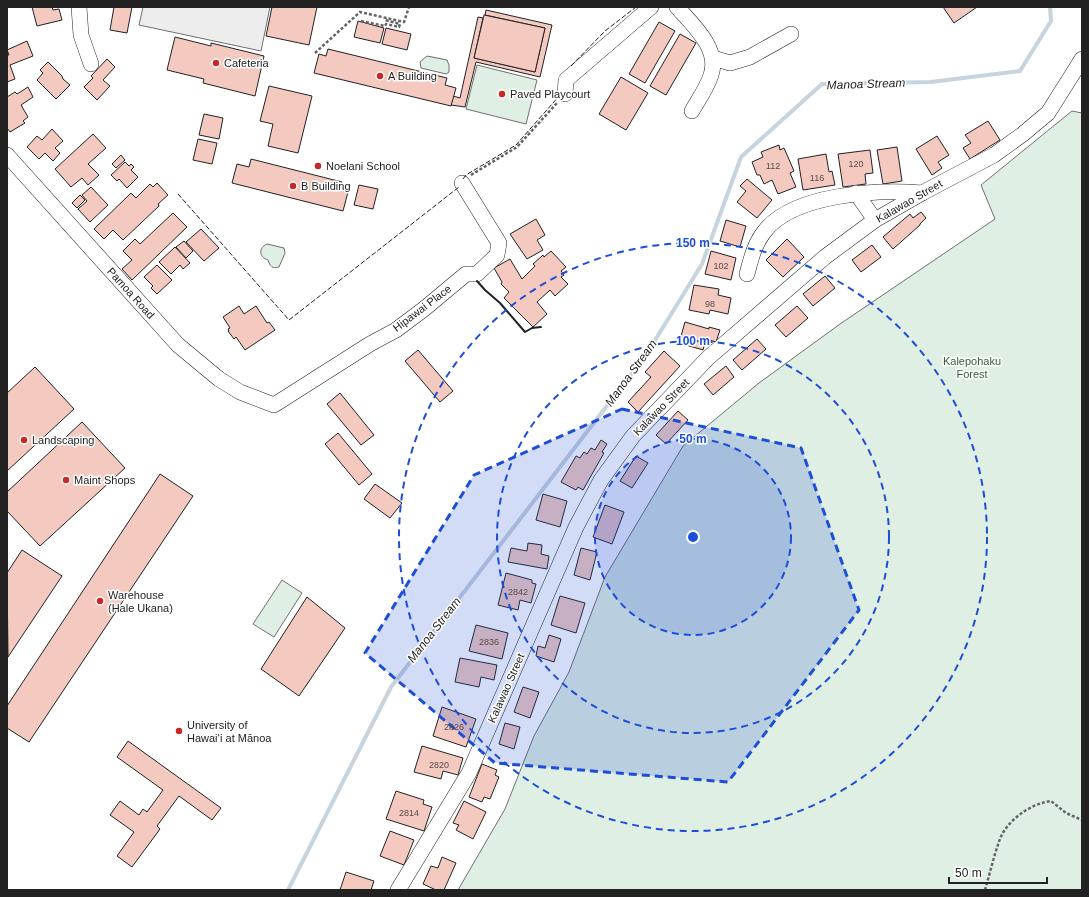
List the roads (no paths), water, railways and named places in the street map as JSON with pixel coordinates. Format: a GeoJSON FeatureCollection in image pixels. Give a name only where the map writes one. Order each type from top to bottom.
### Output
{"type":"FeatureCollection","features":[{"type":"Feature","properties":{"kind":"street"},"geometry":{"type":"LineString","coordinates":[[79,7],[81,35],[90,64]]}},
{"type":"Feature","properties":{"kind":"street"},"geometry":{"type":"LineString","coordinates":[[565,94],[566,80],[651,7]]}},
{"type":"Feature","properties":{"kind":"street"},"geometry":{"type":"LineString","coordinates":[[677,7],[707,43],[713,58],[711,75],[692,111]]}},
{"type":"Feature","properties":{"kind":"street"},"geometry":{"type":"LineString","coordinates":[[713,58],[730,63],[750,57],[791,34]]}},
{"type":"Feature","properties":{"kind":"street","name":"Kalawao Street"},"geometry":{"type":"LineString","coordinates":[[398,890],[469,773],[576,527],[600,480],[633,436],[708,358],[825,257],[875,220],[994,155],[1023,134],[1048,113],[1082,59]]}},
{"type":"Feature","properties":{"kind":"street","name":"Pamoa Road"},"geometry":{"type":"LineString","coordinates":[[7,155],[178,345],[219,379],[240,392],[274,406]]}},
{"type":"Feature","properties":{"kind":"street","name":"Hipawai Place"},"geometry":{"type":"LineString","coordinates":[[274,406],[370,344],[396,330],[466,274],[477,274],[497,255],[498,243],[462,183]]}},
{"type":"Feature","properties":{"kind":"street"},"geometry":{"type":"LineString","coordinates":[[747,274],[755,246],[764,231],[778,218],[795,208],[856,193],[922,193]]}},
{"type":"Feature","properties":{"kind":"street"},"geometry":{"type":"LineString","coordinates":[[856,193],[875,220]]}},
{"type":"Feature","properties":{"kind":"waterway","name":"Manoa Stream"},"geometry":{"type":"LineString","coordinates":[[288,890],[391,687],[646,355],[702,264],[741,157],[822,84],[931,82],[1020,71],[1051,21],[1050,7]]}},
{"type":"Feature","properties":{"kind":"place","name":"Cafeteria"},"geometry":{"type":"Point","coordinates":[216,63]}},
{"type":"Feature","properties":{"kind":"place","name":"A Building"},"geometry":{"type":"Point","coordinates":[380,76]}},
{"type":"Feature","properties":{"kind":"place","name":"Paved Playcourt"},"geometry":{"type":"Point","coordinates":[502,94]}},
{"type":"Feature","properties":{"kind":"place","name":"Noelani School"},"geometry":{"type":"Point","coordinates":[318,166]}},
{"type":"Feature","properties":{"kind":"place","name":"B Building"},"geometry":{"type":"Point","coordinates":[293,186]}},
{"type":"Feature","properties":{"kind":"place","name":"Landscaping"},"geometry":{"type":"Point","coordinates":[24,440]}},
{"type":"Feature","properties":{"kind":"place","name":"Maint Shops"},"geometry":{"type":"Point","coordinates":[66,480]}},
{"type":"Feature","properties":{"kind":"place","name":"Warehouse (Hale Ukana)"},"geometry":{"type":"Point","coordinates":[100,601]}},
{"type":"Feature","properties":{"kind":"place","name":"University of Hawaiʻi at Mānoa"},"geometry":{"type":"Point","coordinates":[179,731]}},
{"type":"Feature","properties":{"kind":"park label","name":"Kalepohaku Forest"},"geometry":{"type":"Point","coordinates":[972,367]}}]}
